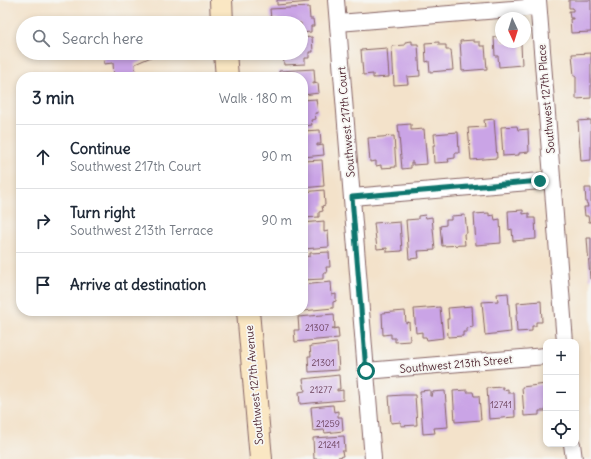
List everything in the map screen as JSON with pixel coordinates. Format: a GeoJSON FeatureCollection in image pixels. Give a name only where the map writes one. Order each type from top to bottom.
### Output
{"type":"FeatureCollection","features":[{"type":"Feature","properties":{"kind":"street"},"geometry":{"type":"LineString","coordinates":[[220,0],[221,16]]}},
{"type":"Feature","properties":{"kind":"street","name":"Southwest 217th Court"},"geometry":{"type":"LineString","coordinates":[[336,0],[373,459]]}},
{"type":"Feature","properties":{"kind":"street"},"geometry":{"type":"LineString","coordinates":[[338,23],[538,3]]}},
{"type":"Feature","properties":{"kind":"street","name":"Southwest 127th Place"},"geometry":{"type":"LineString","coordinates":[[538,3],[564,339]]}},
{"type":"Feature","properties":{"kind":"street"},"geometry":{"type":"LineString","coordinates":[[226,60],[227,72]]}},
{"type":"Feature","properties":{"kind":"street"},"geometry":{"type":"LineString","coordinates":[[352,197],[552,180]]}},
{"type":"Feature","properties":{"kind":"street","name":"Southwest 127th Avenue"},"geometry":{"type":"LineString","coordinates":[[248,316],[261,459]]}},
{"type":"Feature","properties":{"kind":"street","name":"Southwest 213th Street"},"geometry":{"type":"LineString","coordinates":[[366,371],[543,356]]}},
{"type":"Feature","properties":{"kind":"street"},"geometry":{"type":"LineString","coordinates":[[572,447],[574,459]]}},
{"type":"Feature","properties":{"kind":"building"},"geometry":{"type":"Polygon","coordinates":[[[277,0],[309,0],[309,2],[277,5],[277,0]]]}},
{"type":"Feature","properties":{"kind":"building"},"geometry":{"type":"Polygon","coordinates":[[[569,0],[591,0],[591,32],[571,33],[570,19],[573,18],[570,18],[569,11],[573,11],[573,8],[569,8],[569,0]]]}},
{"type":"Feature","properties":{"kind":"building"},"geometry":{"type":"Polygon","coordinates":[[[309,7],[310,19],[313,19],[314,26],[311,26],[311,32],[308,32],[308,16],[271,16],[270,9],[309,7]]]}},
{"type":"Feature","properties":{"kind":"building"},"geometry":{"type":"Polygon","coordinates":[[[308,37],[312,37],[313,52],[309,52],[309,58],[308,58],[308,37]]]}},
{"type":"Feature","properties":{"kind":"building"},"geometry":{"type":"Polygon","coordinates":[[[494,37],[495,48],[521,48],[522,65],[499,67],[498,56],[495,56],[494,37]]]}},
{"type":"Feature","properties":{"kind":"building"},"geometry":{"type":"Polygon","coordinates":[[[474,40],[474,42],[480,42],[480,46],[485,46],[487,69],[462,71],[460,41],[474,40]]]}},
{"type":"Feature","properties":{"kind":"building"},"geometry":{"type":"Polygon","coordinates":[[[412,41],[412,44],[418,44],[420,76],[407,77],[408,84],[394,85],[392,46],[405,45],[405,42],[412,41]]]}},
{"type":"Feature","properties":{"kind":"building"},"geometry":{"type":"Polygon","coordinates":[[[439,42],[439,45],[446,45],[446,50],[451,50],[453,70],[430,72],[429,61],[426,62],[425,43],[439,42]]]}},
{"type":"Feature","properties":{"kind":"building"},"geometry":{"type":"Polygon","coordinates":[[[387,48],[389,77],[373,78],[373,74],[363,75],[361,50],[387,48]]]}},
{"type":"Feature","properties":{"kind":"building"},"geometry":{"type":"Polygon","coordinates":[[[591,53],[591,98],[576,99],[576,76],[574,76],[572,54],[591,53]]]}},
{"type":"Feature","properties":{"kind":"building"},"geometry":{"type":"Polygon","coordinates":[[[104,60],[144,60],[135,64],[136,72],[114,72],[113,63],[104,64],[104,60]]]}},
{"type":"Feature","properties":{"kind":"building"},"geometry":{"type":"Polygon","coordinates":[[[284,60],[305,60],[305,64],[284,65],[284,60]]]}},
{"type":"Feature","properties":{"kind":"building"},"geometry":{"type":"Polygon","coordinates":[[[314,69],[315,82],[313,82],[313,84],[318,83],[319,93],[308,94],[308,72],[279,71],[314,69]]]}},
{"type":"Feature","properties":{"kind":"building"},"geometry":{"type":"Polygon","coordinates":[[[316,99],[318,113],[315,113],[316,119],[311,120],[312,125],[308,125],[308,100],[316,99]]]}},
{"type":"Feature","properties":{"kind":"building"},"geometry":{"type":"Polygon","coordinates":[[[494,119],[497,158],[471,160],[468,128],[485,127],[484,120],[494,119]]]}},
{"type":"Feature","properties":{"kind":"building"},"geometry":{"type":"Polygon","coordinates":[[[591,120],[591,160],[581,161],[578,121],[591,120]]]}},
{"type":"Feature","properties":{"kind":"building"},"geometry":{"type":"Polygon","coordinates":[[[411,124],[411,130],[424,129],[427,164],[413,165],[413,162],[411,162],[411,168],[402,169],[398,125],[411,124]]]}},
{"type":"Feature","properties":{"kind":"building"},"geometry":{"type":"Polygon","coordinates":[[[517,126],[518,130],[528,129],[529,152],[519,153],[519,155],[503,156],[501,127],[517,126]]]}},
{"type":"Feature","properties":{"kind":"building"},"geometry":{"type":"Polygon","coordinates":[[[320,130],[321,144],[317,144],[317,146],[323,145],[324,155],[308,157],[308,131],[320,130]]]}},
{"type":"Feature","properties":{"kind":"building"},"geometry":{"type":"Polygon","coordinates":[[[458,132],[459,153],[455,153],[455,158],[448,159],[449,162],[434,163],[434,134],[458,132]]]}},
{"type":"Feature","properties":{"kind":"building"},"geometry":{"type":"Polygon","coordinates":[[[394,136],[396,167],[381,168],[381,165],[376,166],[376,161],[370,162],[368,138],[394,136]]]}},
{"type":"Feature","properties":{"kind":"building"},"geometry":{"type":"Polygon","coordinates":[[[322,160],[324,186],[308,188],[308,161],[322,160]]]}},
{"type":"Feature","properties":{"kind":"building"},"geometry":{"type":"Polygon","coordinates":[[[585,188],[591,188],[591,222],[589,222],[588,216],[585,216],[584,207],[588,207],[586,203],[585,188]]]}},
{"type":"Feature","properties":{"kind":"building"},"geometry":{"type":"Polygon","coordinates":[[[324,190],[325,205],[322,206],[323,211],[319,212],[319,217],[308,218],[308,192],[324,190]]]}},
{"type":"Feature","properties":{"kind":"building"},"geometry":{"type":"Polygon","coordinates":[[[523,210],[523,214],[529,213],[529,218],[535,218],[536,239],[513,241],[512,229],[509,230],[508,211],[523,210]]]}},
{"type":"Feature","properties":{"kind":"building"},"geometry":{"type":"Polygon","coordinates":[[[489,213],[489,216],[494,215],[495,220],[500,219],[501,243],[476,245],[474,214],[489,213]]]}},
{"type":"Feature","properties":{"kind":"building"},"geometry":{"type":"Polygon","coordinates":[[[425,215],[426,218],[432,217],[435,250],[418,251],[419,258],[409,259],[406,220],[418,219],[418,216],[425,215]]]}},
{"type":"Feature","properties":{"kind":"building"},"geometry":{"type":"Polygon","coordinates":[[[465,215],[467,233],[464,234],[465,245],[442,246],[440,226],[446,225],[446,220],[451,220],[451,216],[465,215]]]}},
{"type":"Feature","properties":{"kind":"building"},"geometry":{"type":"Polygon","coordinates":[[[324,221],[324,232],[328,231],[329,247],[308,249],[308,223],[324,221]]]}},
{"type":"Feature","properties":{"kind":"building"},"geometry":{"type":"Polygon","coordinates":[[[400,222],[402,251],[387,252],[387,248],[377,249],[374,223],[400,222]]]}},
{"type":"Feature","properties":{"kind":"building"},"geometry":{"type":"Polygon","coordinates":[[[587,238],[591,238],[591,279],[590,279],[587,238]]]}},
{"type":"Feature","properties":{"kind":"building"},"geometry":{"type":"Polygon","coordinates":[[[329,252],[330,267],[326,267],[327,273],[323,273],[323,279],[308,280],[308,256],[310,256],[310,253],[329,252]]]}},
{"type":"Feature","properties":{"kind":"building"},"geometry":{"type":"Polygon","coordinates":[[[331,282],[332,295],[336,294],[336,301],[333,302],[333,308],[308,310],[308,284],[331,282]]]}},
{"type":"Feature","properties":{"kind":"building"},"geometry":{"type":"Polygon","coordinates":[[[508,293],[511,332],[485,335],[482,302],[498,301],[497,294],[508,293]]]}},
{"type":"Feature","properties":{"kind":"building"},"geometry":{"type":"Polygon","coordinates":[[[541,301],[542,322],[536,322],[536,326],[532,326],[532,331],[517,332],[517,303],[541,301]]]}},
{"type":"Feature","properties":{"kind":"building"},"geometry":{"type":"Polygon","coordinates":[[[472,306],[473,327],[467,328],[467,332],[463,332],[463,336],[448,337],[448,308],[472,306]]]}},
{"type":"Feature","properties":{"kind":"building"},"geometry":{"type":"Polygon","coordinates":[[[440,307],[443,338],[427,340],[426,337],[422,337],[422,332],[416,333],[414,309],[440,307]]]}},
{"type":"Feature","properties":{"kind":"building"},"geometry":{"type":"Polygon","coordinates":[[[405,311],[406,323],[409,322],[410,341],[395,342],[395,338],[391,338],[391,334],[383,335],[382,313],[405,311]]]}},
{"type":"Feature","properties":{"kind":"building"},"geometry":{"type":"Polygon","coordinates":[[[334,314],[335,328],[332,328],[333,329],[338,328],[339,338],[295,342],[294,330],[299,330],[298,317],[334,314]]]}},
{"type":"Feature","properties":{"kind":"building"},"geometry":{"type":"Polygon","coordinates":[[[337,343],[339,370],[309,372],[308,356],[311,356],[310,346],[337,343]]]}},
{"type":"Feature","properties":{"kind":"building"},"geometry":{"type":"Polygon","coordinates":[[[339,375],[340,389],[337,389],[337,391],[343,390],[343,400],[300,404],[299,392],[305,391],[303,379],[339,375]]]}},
{"type":"Feature","properties":{"kind":"building"},"geometry":{"type":"Polygon","coordinates":[[[543,384],[543,411],[539,411],[539,415],[524,416],[522,387],[543,384]]]}},
{"type":"Feature","properties":{"kind":"building"},"geometry":{"type":"Polygon","coordinates":[[[503,387],[503,390],[508,389],[508,393],[514,393],[515,417],[489,419],[487,388],[503,387]]]}},
{"type":"Feature","properties":{"kind":"building"},"geometry":{"type":"Polygon","coordinates":[[[430,390],[430,396],[432,396],[431,392],[445,391],[448,427],[434,428],[435,433],[423,434],[420,391],[430,390]]]}},
{"type":"Feature","properties":{"kind":"building"},"geometry":{"type":"Polygon","coordinates":[[[467,390],[467,392],[473,392],[474,396],[479,396],[481,420],[455,422],[453,391],[467,390]]]}},
{"type":"Feature","properties":{"kind":"building"},"geometry":{"type":"Polygon","coordinates":[[[415,395],[417,425],[401,426],[401,422],[391,423],[389,396],[415,395]]]}},
{"type":"Feature","properties":{"kind":"building"},"geometry":{"type":"Polygon","coordinates":[[[333,405],[334,412],[338,411],[338,417],[342,417],[343,431],[325,433],[324,430],[313,431],[311,407],[333,405]]]}},
{"type":"Feature","properties":{"kind":"building"},"geometry":{"type":"Polygon","coordinates":[[[344,436],[345,451],[342,451],[343,456],[338,457],[339,459],[314,459],[313,438],[344,436]]]}},
{"type":"Feature","properties":{"kind":"route"},"geometry":{"type":"LineString","coordinates":[[366,371],[352,197],[540,181]]}}]}
